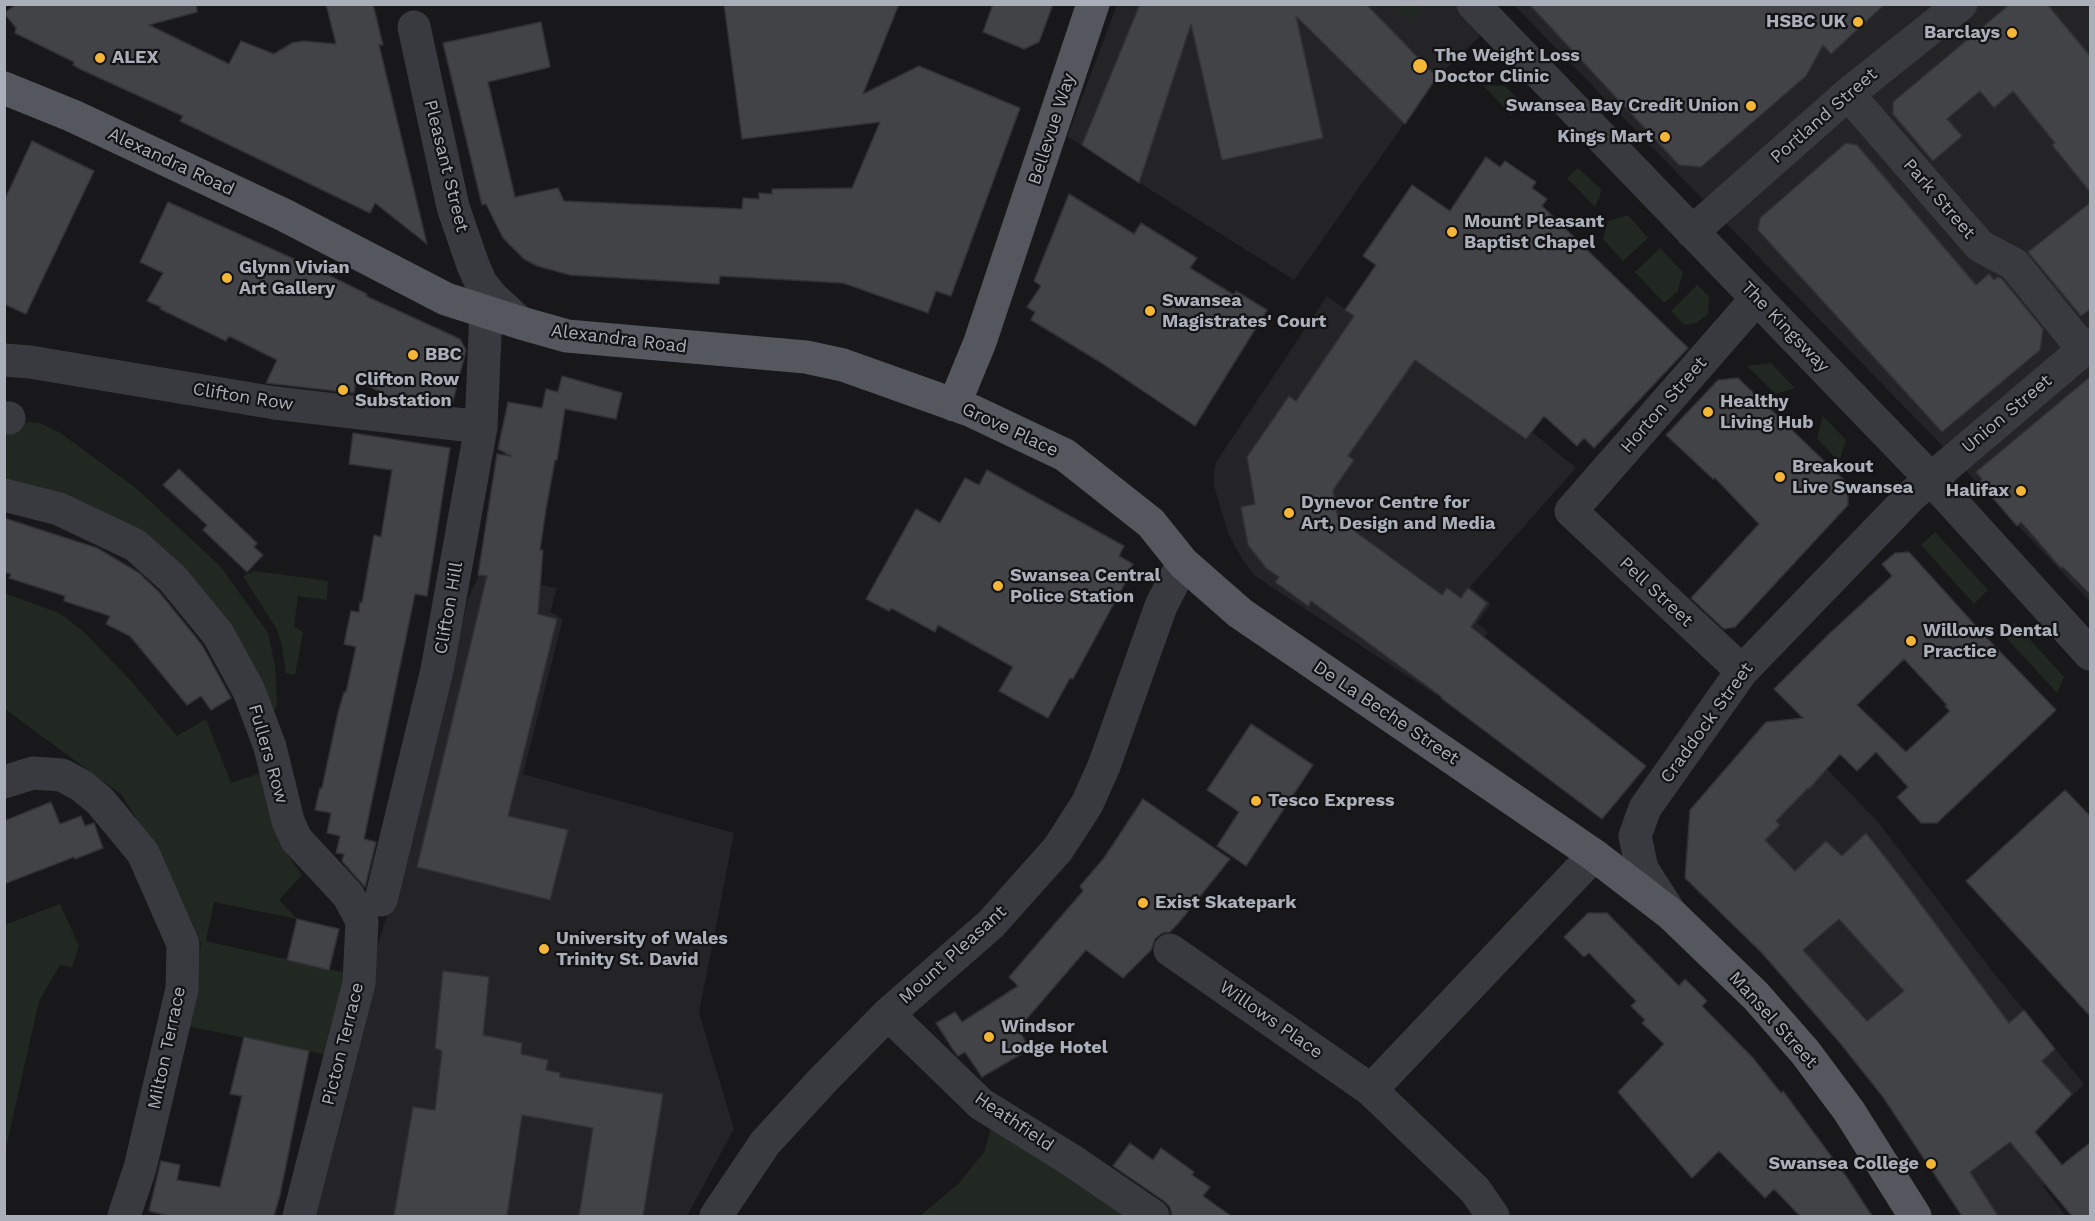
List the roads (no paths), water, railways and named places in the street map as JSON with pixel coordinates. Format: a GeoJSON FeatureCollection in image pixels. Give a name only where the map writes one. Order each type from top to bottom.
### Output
{"type":"FeatureCollection","features":[{"type":"Feature","properties":{"kind":"main road","name":"Bellevue Way"},"geometry":{"type":"LineString","coordinates":[[1011,253],[1093,4]]}},
{"type":"Feature","properties":{"kind":"main road","name":"Alexandra Road"},"geometry":{"type":"LineString","coordinates":[[4,88],[73,116],[284,214],[446,299],[567,336],[806,357],[853,369],[954,405]]}},
{"type":"Feature","properties":{"kind":"main road","name":"Grove Place"},"geometry":{"type":"LineString","coordinates":[[1011,253],[981,342],[954,405],[972,411],[1065,455],[1151,524],[1183,563]]}},
{"type":"Feature","properties":{"kind":"main road","name":"De La Beche Street"},"geometry":{"type":"LineString","coordinates":[[1183,563],[1240,613],[1594,855]]}},
{"type":"Feature","properties":{"kind":"main road","name":"Mansel Street"},"geometry":{"type":"LineString","coordinates":[[1594,855],[1672,915],[1756,996],[1805,1052],[1849,1111],[1915,1216]]}},
{"type":"Feature","properties":{"kind":"street","name":"The Kingsway"},"geometry":{"type":"LineString","coordinates":[[1473,4],[1932,480],[2091,654]]}},
{"type":"Feature","properties":{"kind":"street","name":"Portland Street"},"geometry":{"type":"LineString","coordinates":[[1692,232],[1848,94],[1961,4]]}},
{"type":"Feature","properties":{"kind":"street","name":"Pleasant Street"},"geometry":{"type":"LineString","coordinates":[[414,27],[453,207],[473,265],[493,298],[521,323]]}},
{"type":"Feature","properties":{"kind":"street","name":"Park Street"},"geometry":{"type":"LineString","coordinates":[[1848,94],[1980,246],[2014,264],[2087,347]]}},
{"type":"Feature","properties":{"kind":"street","name":"Horton Street"},"geometry":{"type":"LineString","coordinates":[[1571,511],[1757,298]]}},
{"type":"Feature","properties":{"kind":"street","name":"Clifton Hill"},"geometry":{"type":"LineString","coordinates":[[381,900],[437,670],[482,427],[486,311]]}},
{"type":"Feature","properties":{"kind":"street","name":"Union Street"},"geometry":{"type":"LineString","coordinates":[[1932,480],[2087,347]]}},
{"type":"Feature","properties":{"kind":"street","name":"Clifton Row"},"geometry":{"type":"LineString","coordinates":[[4,360],[30,362],[275,403],[482,427]]}},
{"type":"Feature","properties":{"kind":"street","name":"Craddock Street"},"geometry":{"type":"LineString","coordinates":[[1672,915],[1642,869],[1635,836],[1645,808],[1742,671],[1911,496],[1932,480]]}},
{"type":"Feature","properties":{"kind":"street","name":"Fullers Row"},"geometry":{"type":"LineString","coordinates":[[4,495],[59,509],[135,545],[173,579],[218,634],[249,691],[270,747],[288,821]]}},
{"type":"Feature","properties":{"kind":"street","name":"Pell Street"},"geometry":{"type":"LineString","coordinates":[[1571,511],[1742,671]]}},
{"type":"Feature","properties":{"kind":"street","name":"Mount Pleasant"},"geometry":{"type":"LineString","coordinates":[[716,1216],[765,1143],[888,1014],[991,924],[1058,849],[1082,813],[1104,766],[1161,606],[1183,563]]}},
{"type":"Feature","properties":{"kind":"street","name":"Milton Terrace"},"geometry":{"type":"LineString","coordinates":[[4,782],[33,773],[62,776],[82,786],[100,801],[143,853],[183,944],[182,989],[140,1168],[124,1216]]}},
{"type":"Feature","properties":{"kind":"street","name":"Picton Terrace"},"geometry":{"type":"LineString","coordinates":[[288,821],[296,839],[348,895],[362,921],[359,983],[299,1216]]}},
{"type":"Feature","properties":{"kind":"street"},"geometry":{"type":"LineString","coordinates":[[1371,1090],[1594,855]]}},
{"type":"Feature","properties":{"kind":"street","name":"Willows Place"},"geometry":{"type":"LineString","coordinates":[[1170,950],[1371,1090],[1475,1191],[1493,1216]]}},
{"type":"Feature","properties":{"kind":"street","name":"Heathfield"},"geometry":{"type":"LineString","coordinates":[[888,1014],[981,1104],[1071,1160],[1153,1216]]}},
{"type":"Feature","properties":{"kind":"place","name":"HSBC UK"},"geometry":{"type":"Point","coordinates":[1858,22]}},
{"type":"Feature","properties":{"kind":"place","name":"Barclays"},"geometry":{"type":"Point","coordinates":[2012,33]}},
{"type":"Feature","properties":{"kind":"place","name":"ALEX"},"geometry":{"type":"Point","coordinates":[100,58]}},
{"type":"Feature","properties":{"kind":"place","name":"The Weight Loss Doctor Clinic"},"geometry":{"type":"Point","coordinates":[1420,66]}},
{"type":"Feature","properties":{"kind":"place","name":"Swansea Bay Credit Union"},"geometry":{"type":"Point","coordinates":[1751,106]}},
{"type":"Feature","properties":{"kind":"place","name":"Kings Mart"},"geometry":{"type":"Point","coordinates":[1665,137]}},
{"type":"Feature","properties":{"kind":"place","name":"Mount Pleasant Baptist Chapel"},"geometry":{"type":"Point","coordinates":[1452,232]}},
{"type":"Feature","properties":{"kind":"place","name":"Glynn Vivian Art Gallery"},"geometry":{"type":"Point","coordinates":[227,278]}},
{"type":"Feature","properties":{"kind":"place","name":"Swansea Magistrates' Court"},"geometry":{"type":"Point","coordinates":[1150,311]}},
{"type":"Feature","properties":{"kind":"place","name":"BBC"},"geometry":{"type":"Point","coordinates":[413,355]}},
{"type":"Feature","properties":{"kind":"place","name":"Clifton Row Substation"},"geometry":{"type":"Point","coordinates":[343,390]}},
{"type":"Feature","properties":{"kind":"place","name":"Healthy Living Hub"},"geometry":{"type":"Point","coordinates":[1708,412]}},
{"type":"Feature","properties":{"kind":"place","name":"Breakout Live Swansea"},"geometry":{"type":"Point","coordinates":[1780,477]}},
{"type":"Feature","properties":{"kind":"place","name":"Halifax"},"geometry":{"type":"Point","coordinates":[2021,491]}},
{"type":"Feature","properties":{"kind":"place","name":"Dynevor Centre for Art, Design and Media"},"geometry":{"type":"Point","coordinates":[1289,513]}},
{"type":"Feature","properties":{"kind":"place","name":"Swansea Central Police Station"},"geometry":{"type":"Point","coordinates":[998,586]}},
{"type":"Feature","properties":{"kind":"place","name":"Willows Dental Practice"},"geometry":{"type":"Point","coordinates":[1911,641]}},
{"type":"Feature","properties":{"kind":"place","name":"Tesco Express"},"geometry":{"type":"Point","coordinates":[1256,801]}},
{"type":"Feature","properties":{"kind":"place","name":"Exist Skatepark"},"geometry":{"type":"Point","coordinates":[1143,903]}},
{"type":"Feature","properties":{"kind":"place","name":"University of Wales Trinity St. David"},"geometry":{"type":"Point","coordinates":[544,949]}},
{"type":"Feature","properties":{"kind":"place","name":"Windsor Lodge Hotel"},"geometry":{"type":"Point","coordinates":[989,1037]}},
{"type":"Feature","properties":{"kind":"place","name":"Swansea College"},"geometry":{"type":"Point","coordinates":[1931,1164]}}]}
